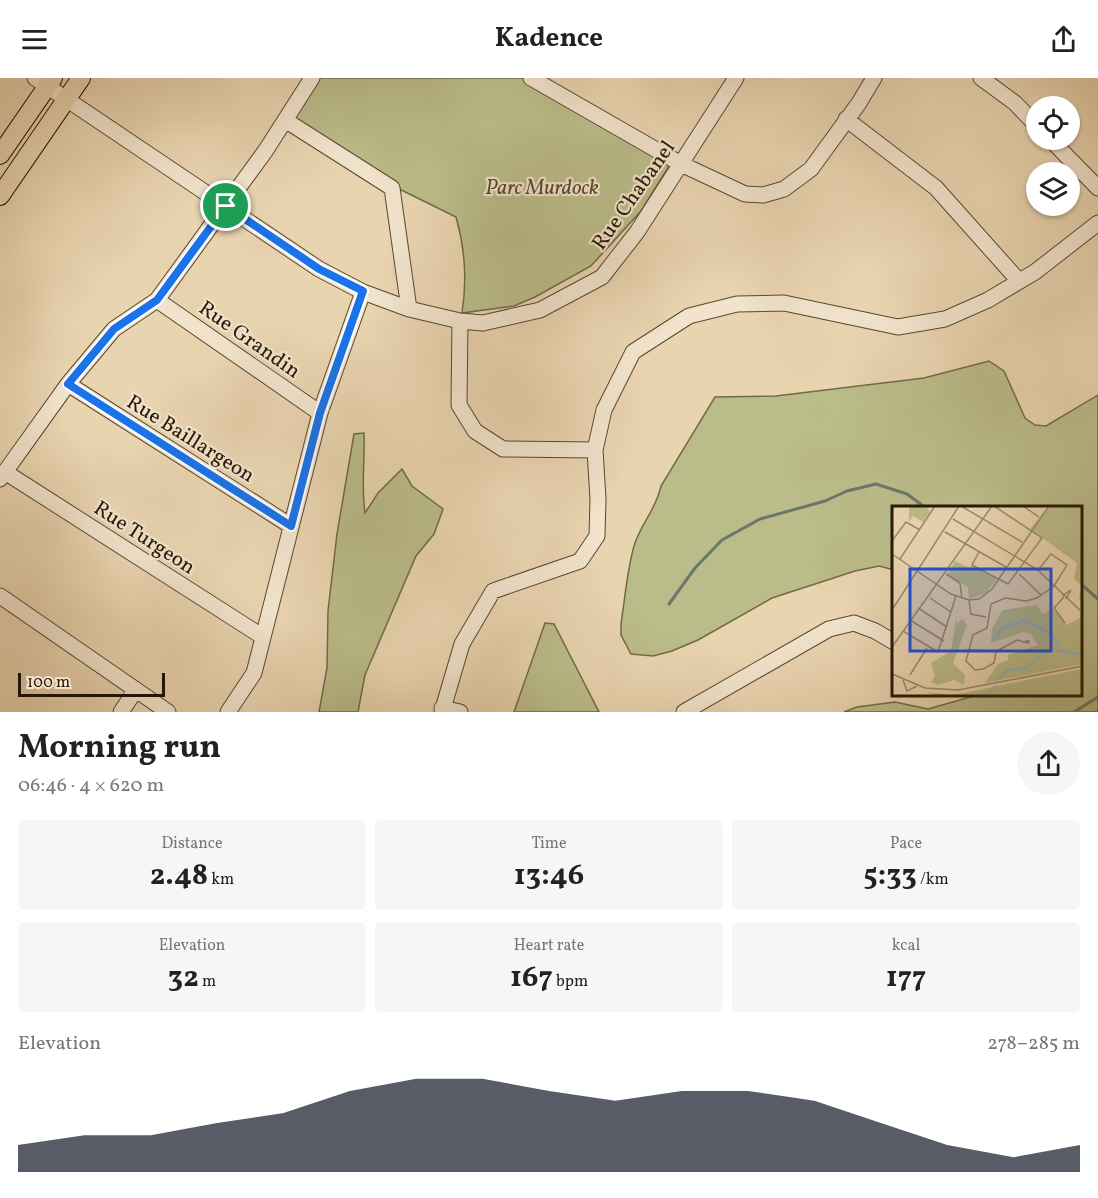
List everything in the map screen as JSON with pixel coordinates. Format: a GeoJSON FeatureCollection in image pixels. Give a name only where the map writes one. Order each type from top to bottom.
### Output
{"type":"FeatureCollection","features":[{"type":"Feature","properties":{"kind":"main road"},"geometry":{"type":"LineString","coordinates":[[0,196],[81,78]]}},
{"type":"Feature","properties":{"kind":"main road"},"geometry":{"type":"LineString","coordinates":[[0,155],[45,81]]}},
{"type":"Feature","properties":{"kind":"street"},"geometry":{"type":"LineString","coordinates":[[3,476],[68,384],[114,329],[157,300],[266,150],[312,78]]}},
{"type":"Feature","properties":{"kind":"street"},"geometry":{"type":"LineString","coordinates":[[531,78],[681,164],[745,194],[764,195],[784,189],[811,169],[874,78]]}},
{"type":"Feature","properties":{"kind":"street","name":"Rue Chabanel"},"geometry":{"type":"LineString","coordinates":[[45,81],[66,99],[319,269],[363,291],[409,309],[460,321],[483,323],[540,310],[602,277],[637,232],[736,78]]}},
{"type":"Feature","properties":{"kind":"street"},"geometry":{"type":"LineString","coordinates":[[981,78],[1001,83],[1026,113]]}},
{"type":"Feature","properties":{"kind":"street"},"geometry":{"type":"LineString","coordinates":[[846,119],[936,188],[1019,281]]}},
{"type":"Feature","properties":{"kind":"street"},"geometry":{"type":"LineString","coordinates":[[285,120],[392,188],[409,309]]}},
{"type":"Feature","properties":{"kind":"street"},"geometry":{"type":"LineString","coordinates":[[1061,150],[1098,188]]}},
{"type":"Feature","properties":{"kind":"street"},"geometry":{"type":"LineString","coordinates":[[460,712],[442,710],[462,644],[493,591],[580,561],[597,536],[598,499],[595,450],[604,410],[633,352],[689,316],[737,304],[784,303],[898,327],[945,319],[988,300],[1035,272],[1098,223]]}},
{"type":"Feature","properties":{"kind":"street"},"geometry":{"type":"LineString","coordinates":[[228,712],[254,673],[320,413],[363,291]]}},
{"type":"Feature","properties":{"kind":"street","name":"Rue Grandin"},"geometry":{"type":"LineString","coordinates":[[157,300],[320,413]]}},
{"type":"Feature","properties":{"kind":"street"},"geometry":{"type":"LineString","coordinates":[[460,321],[459,405],[475,431],[503,450],[595,450]]}},
{"type":"Feature","properties":{"kind":"street","name":"Rue Baillargeon"},"geometry":{"type":"LineString","coordinates":[[68,384],[291,526]]}},
{"type":"Feature","properties":{"kind":"street","name":"Rue Turgeon"},"geometry":{"type":"LineString","coordinates":[[3,476],[263,637]]}},
{"type":"Feature","properties":{"kind":"street"},"geometry":{"type":"LineString","coordinates":[[0,596],[168,712]]}},
{"type":"Feature","properties":{"kind":"street"},"geometry":{"type":"LineString","coordinates":[[684,712],[829,629],[854,623],[892,639]]}},
{"type":"Feature","properties":{"kind":"street"},"geometry":{"type":"LineString","coordinates":[[121,712],[135,691]]}},
{"type":"Feature","properties":{"kind":"green space","name":"Parc Murdock"},"geometry":{"type":"Polygon","coordinates":[[[316,78],[532,78],[673,160],[641,211],[591,266],[514,306],[462,313],[464,265],[456,217],[373,176],[289,122],[316,78]]]}},
{"type":"Feature","properties":{"kind":"green space"},"geometry":{"type":"Polygon","coordinates":[[[989,361],[1004,371],[1025,418],[1035,425],[1046,426],[1098,395],[1098,712],[844,712],[857,707],[895,702],[928,709],[970,697],[1083,697],[1083,506],[892,506],[892,569],[879,566],[855,571],[772,598],[698,640],[672,651],[653,656],[631,654],[621,635],[621,624],[634,546],[656,502],[661,486],[715,397],[776,396],[924,378],[989,361]]]}},
{"type":"Feature","properties":{"kind":"green space"},"geometry":{"type":"Polygon","coordinates":[[[364,433],[365,513],[378,493],[402,469],[412,486],[443,509],[434,534],[416,556],[365,675],[358,712],[319,712],[327,668],[328,611],[337,534],[354,434],[364,433]]]}},
{"type":"Feature","properties":{"kind":"green space"},"geometry":{"type":"Polygon","coordinates":[[[545,623],[554,624],[599,712],[514,712],[545,623]]]}},
{"type":"Feature","properties":{"kind":"waterway"},"geometry":{"type":"LineString","coordinates":[[669,604],[695,568],[722,540],[760,519],[876,484],[907,494],[923,506]]}},
{"type":"Feature","properties":{"kind":"waterway"},"geometry":{"type":"LineString","coordinates":[[1083,586],[1098,599]]}},
{"type":"Feature","properties":{"kind":"waterway"},"geometry":{"type":"LineString","coordinates":[[1074,712],[1098,697]]}},
{"type":"Feature","properties":{"kind":"route"},"geometry":{"type":"LineString","coordinates":[[226,206],[319,269],[363,291],[320,413],[291,526],[68,384],[114,329],[157,300],[226,206]]}}]}
